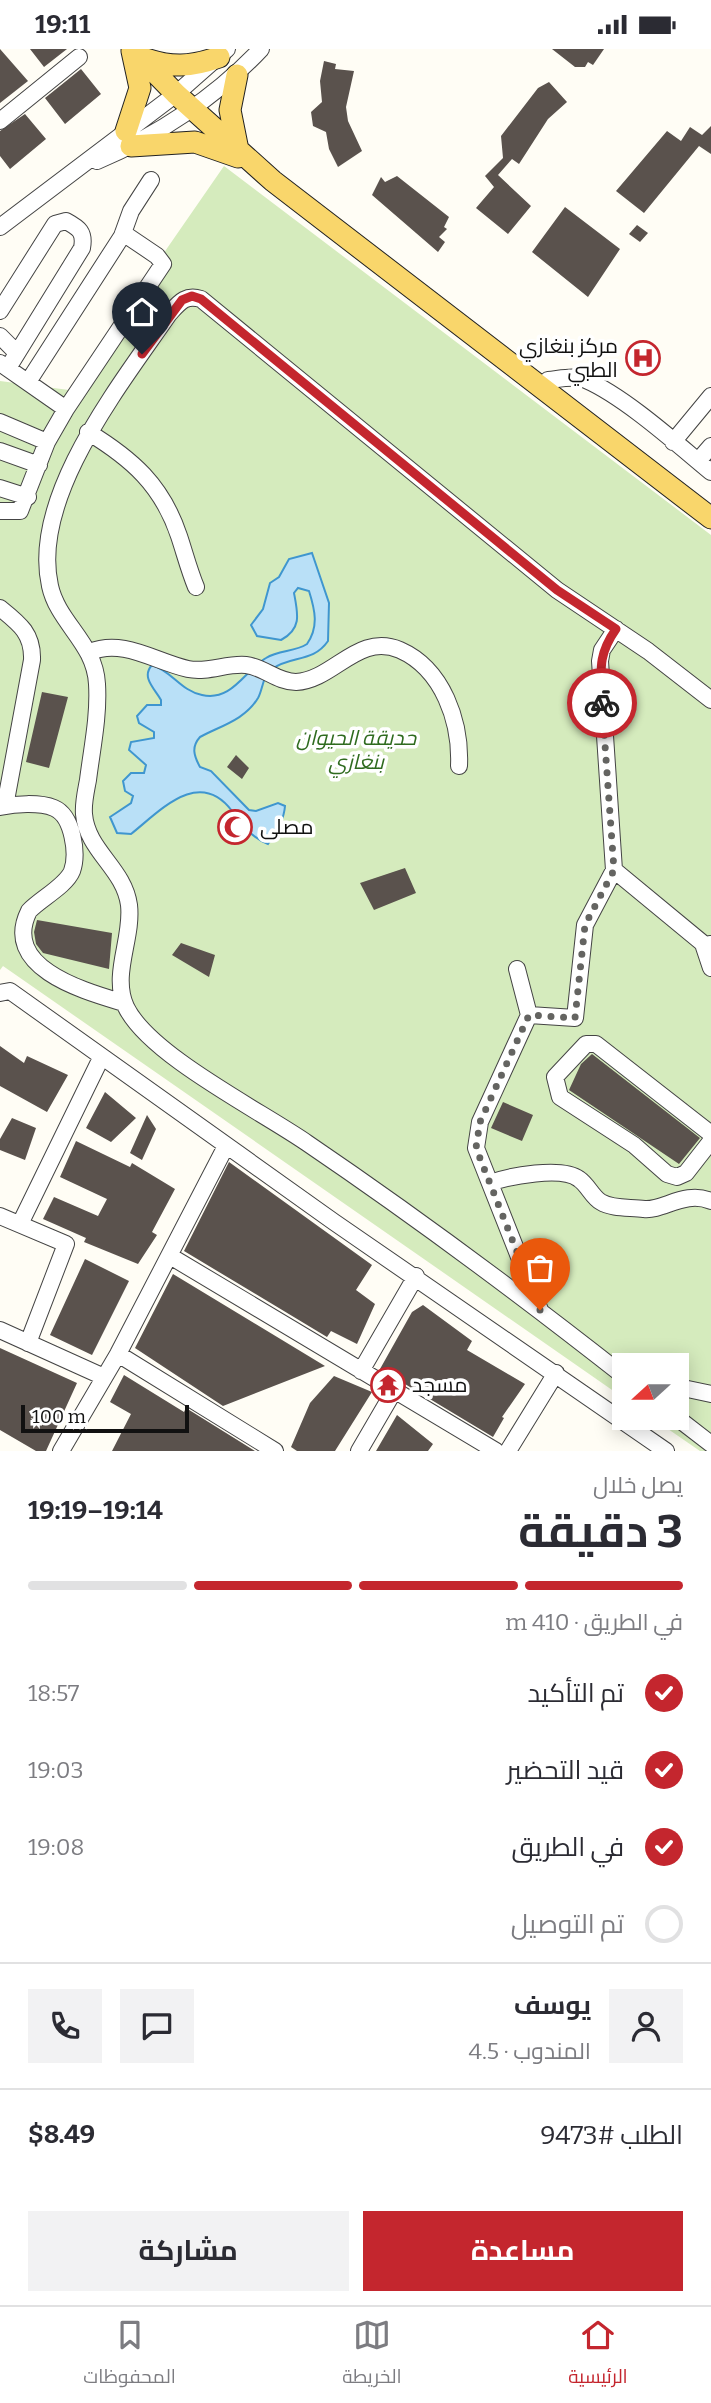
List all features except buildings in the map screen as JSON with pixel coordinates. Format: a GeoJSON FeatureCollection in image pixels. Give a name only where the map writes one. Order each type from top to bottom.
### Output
{"type":"FeatureCollection","features":[{"type":"Feature","properties":{"kind":"main road"},"geometry":{"type":"LineString","coordinates":[[134,52],[140,88],[129,139],[195,142],[251,161]]}},
{"type":"Feature","properties":{"kind":"main road"},"geometry":{"type":"LineString","coordinates":[[134,52],[169,66],[183,66],[223,53]]}},
{"type":"Feature","properties":{"kind":"main road"},"geometry":{"type":"LineString","coordinates":[[134,52],[183,101],[251,161],[548,380],[711,505]]}},
{"type":"Feature","properties":{"kind":"main road"},"geometry":{"type":"LineString","coordinates":[[237,75],[230,110],[251,161]]}},
{"type":"Feature","properties":{"kind":"main road"},"geometry":{"type":"LineString","coordinates":[[374,252],[711,518]]}},
{"type":"Feature","properties":{"kind":"street"},"geometry":{"type":"LineString","coordinates":[[0,227],[183,101],[237,75],[261,49]]}},
{"type":"Feature","properties":{"kind":"street"},"geometry":{"type":"LineString","coordinates":[[183,101],[223,53]]}},
{"type":"Feature","properties":{"kind":"street"},"geometry":{"type":"LineString","coordinates":[[0,121],[79,57]]}},
{"type":"Feature","properties":{"kind":"street"},"geometry":{"type":"LineString","coordinates":[[28,382],[123,233],[131,211],[151,180]]}},
{"type":"Feature","properties":{"kind":"street"},"geometry":{"type":"LineString","coordinates":[[0,311],[55,224],[66,221],[80,229],[84,238],[82,248],[16,352],[4,365],[66,409]]}},
{"type":"Feature","properties":{"kind":"street"},"geometry":{"type":"LineString","coordinates":[[0,511],[20,511],[28,497],[47,442],[66,409],[163,264],[123,233]]}},
{"type":"Feature","properties":{"kind":"street"},"geometry":{"type":"LineString","coordinates":[[612,1367],[540,1310],[315,1148],[167,1053],[137,1026],[124,1003],[120,974],[129,907],[122,881],[90,840],[83,813],[97,708],[97,679],[90,652],[58,609],[51,591],[45,560],[76,454],[88,432],[169,314],[182,300],[192,296],[201,299],[557,590],[616,629],[711,700]]}},
{"type":"Feature","properties":{"kind":"street"},"geometry":{"type":"LineString","coordinates":[[0,336],[16,352]]}},
{"type":"Feature","properties":{"kind":"street"},"geometry":{"type":"LineString","coordinates":[[548,380],[586,380],[705,466],[711,446]]}},
{"type":"Feature","properties":{"kind":"street"},"geometry":{"type":"LineString","coordinates":[[673,442],[711,396]]}},
{"type":"Feature","properties":{"kind":"street"},"geometry":{"type":"LineString","coordinates":[[1,427],[47,442]]}},
{"type":"Feature","properties":{"kind":"street"},"geometry":{"type":"LineString","coordinates":[[88,432],[128,457],[160,496],[179,535],[185,563],[196,587]]}},
{"type":"Feature","properties":{"kind":"street"},"geometry":{"type":"LineString","coordinates":[[0,451],[39,465]]}},
{"type":"Feature","properties":{"kind":"street"},"geometry":{"type":"LineString","coordinates":[[0,488],[28,497]]}},
{"type":"Feature","properties":{"kind":"street"},"geometry":{"type":"LineString","coordinates":[[0,608],[18,622],[33,644],[2,807],[55,808],[64,817],[72,835],[75,855],[71,873],[21,920],[15,938],[18,954],[24,966],[59,983],[124,1003]]}},
{"type":"Feature","properties":{"kind":"street"},"geometry":{"type":"LineString","coordinates":[[586,1044],[585,1033],[575,1018],[585,925],[614,870],[600,661],[602,650],[616,629]]}},
{"type":"Feature","properties":{"kind":"street"},"geometry":{"type":"LineString","coordinates":[[90,652],[100,648],[132,650],[187,669],[252,667],[274,677],[297,682],[311,678],[352,653],[373,647],[397,649],[424,663],[442,690],[460,743],[459,766]]}},
{"type":"Feature","properties":{"kind":"street"},"geometry":{"type":"LineString","coordinates":[[614,870],[709,947],[711,968]]}},
{"type":"Feature","properties":{"kind":"street"},"geometry":{"type":"LineString","coordinates":[[517,969],[529,1015],[480,1122],[476,1148],[540,1310]]}},
{"type":"Feature","properties":{"kind":"street"},"geometry":{"type":"LineString","coordinates":[[0,993],[10,991],[226,1146],[556,1373],[612,1407]]}},
{"type":"Feature","properties":{"kind":"street"},"geometry":{"type":"LineString","coordinates":[[529,1015],[575,1018]]}},
{"type":"Feature","properties":{"kind":"street"},"geometry":{"type":"LineString","coordinates":[[711,1133],[596,1044],[586,1044],[555,1077],[560,1097],[634,1145],[667,1174],[677,1178],[686,1173],[711,1141]]}},
{"type":"Feature","properties":{"kind":"street"},"geometry":{"type":"LineString","coordinates":[[20,1224],[101,1058]]}},
{"type":"Feature","properties":{"kind":"street"},"geometry":{"type":"LineString","coordinates":[[61,1451],[118,1354],[226,1146]]}},
{"type":"Feature","properties":{"kind":"street"},"geometry":{"type":"LineString","coordinates":[[490,1183],[512,1174],[565,1174],[578,1177],[601,1202],[617,1206],[649,1209],[670,1200],[711,1201]]}},
{"type":"Feature","properties":{"kind":"street"},"geometry":{"type":"LineString","coordinates":[[0,1216],[66,1244],[28,1343]]}},
{"type":"Feature","properties":{"kind":"street"},"geometry":{"type":"LineString","coordinates":[[170,1256],[496,1451]]}},
{"type":"Feature","properties":{"kind":"street"},"geometry":{"type":"LineString","coordinates":[[361,1371],[416,1276]]}},
{"type":"Feature","properties":{"kind":"street"},"geometry":{"type":"LineString","coordinates":[[0,1330],[104,1377]]}},
{"type":"Feature","properties":{"kind":"street"},"geometry":{"type":"LineString","coordinates":[[118,1354],[275,1451]]}},
{"type":"Feature","properties":{"kind":"street"},"geometry":{"type":"LineString","coordinates":[[508,1451],[556,1373]]}},
{"type":"Feature","properties":{"kind":"street"},"geometry":{"type":"LineString","coordinates":[[690,1390],[711,1394]]}},
{"type":"Feature","properties":{"kind":"street"},"geometry":{"type":"LineString","coordinates":[[359,1451],[394,1391]]}},
{"type":"Feature","properties":{"kind":"street"},"geometry":{"type":"LineString","coordinates":[[690,1428],[711,1444]]}},
{"type":"Feature","properties":{"kind":"street"},"geometry":{"type":"LineString","coordinates":[[645,1430],[666,1451]]}},
{"type":"Feature","properties":{"kind":"green space","name":"حديقة الحيوان بنغازي"},"geometry":{"type":"Polygon","coordinates":[[[224,166],[711,535],[711,1451],[700,1451],[669,1430],[690,1430],[690,1353],[612,1353],[612,1390],[3,966],[0,970],[0,381],[69,390],[224,166]]]}},
{"type":"Feature","properties":{"kind":"water"},"geometry":{"type":"Polygon","coordinates":[[[312,553],[329,603],[328,641],[316,653],[272,669],[266,676],[253,706],[232,722],[200,737],[194,748],[200,767],[211,771],[249,810],[256,811],[278,803],[285,806],[282,821],[268,844],[248,831],[219,798],[206,793],[180,797],[131,834],[117,833],[110,817],[131,803],[133,796],[125,791],[123,781],[131,773],[144,773],[146,765],[129,750],[131,742],[154,738],[154,732],[139,723],[137,716],[147,705],[161,705],[161,700],[148,678],[149,669],[152,665],[195,693],[213,696],[230,690],[266,658],[307,644],[315,618],[309,591],[298,588],[294,593],[297,620],[288,636],[281,640],[257,636],[251,625],[263,609],[270,583],[279,577],[289,559],[312,553]]]}},
{"type":"Feature","properties":{"kind":"way so far"},"geometry":{"type":"LineString","coordinates":[[540,1310],[476,1148],[480,1122],[529,1015],[575,1018],[585,925],[614,870],[602,703]]}},
{"type":"Feature","properties":{"kind":"place","name":"مركز بنغازي الطبي"},"geometry":{"type":"Point","coordinates":[643,358]}},
{"type":"Feature","properties":{"kind":"place","name":"مصلى"},"geometry":{"type":"Point","coordinates":[235,827]}},
{"type":"Feature","properties":{"kind":"place","name":"مسجد"},"geometry":{"type":"Point","coordinates":[388,1385]}},
{"type":"Feature","properties":{"kind":"route"},"geometry":{"type":"LineString","coordinates":[[142,354],[169,314],[182,300],[192,296],[201,299],[557,590],[583,610],[616,629],[602,650],[602,703]]}}]}
